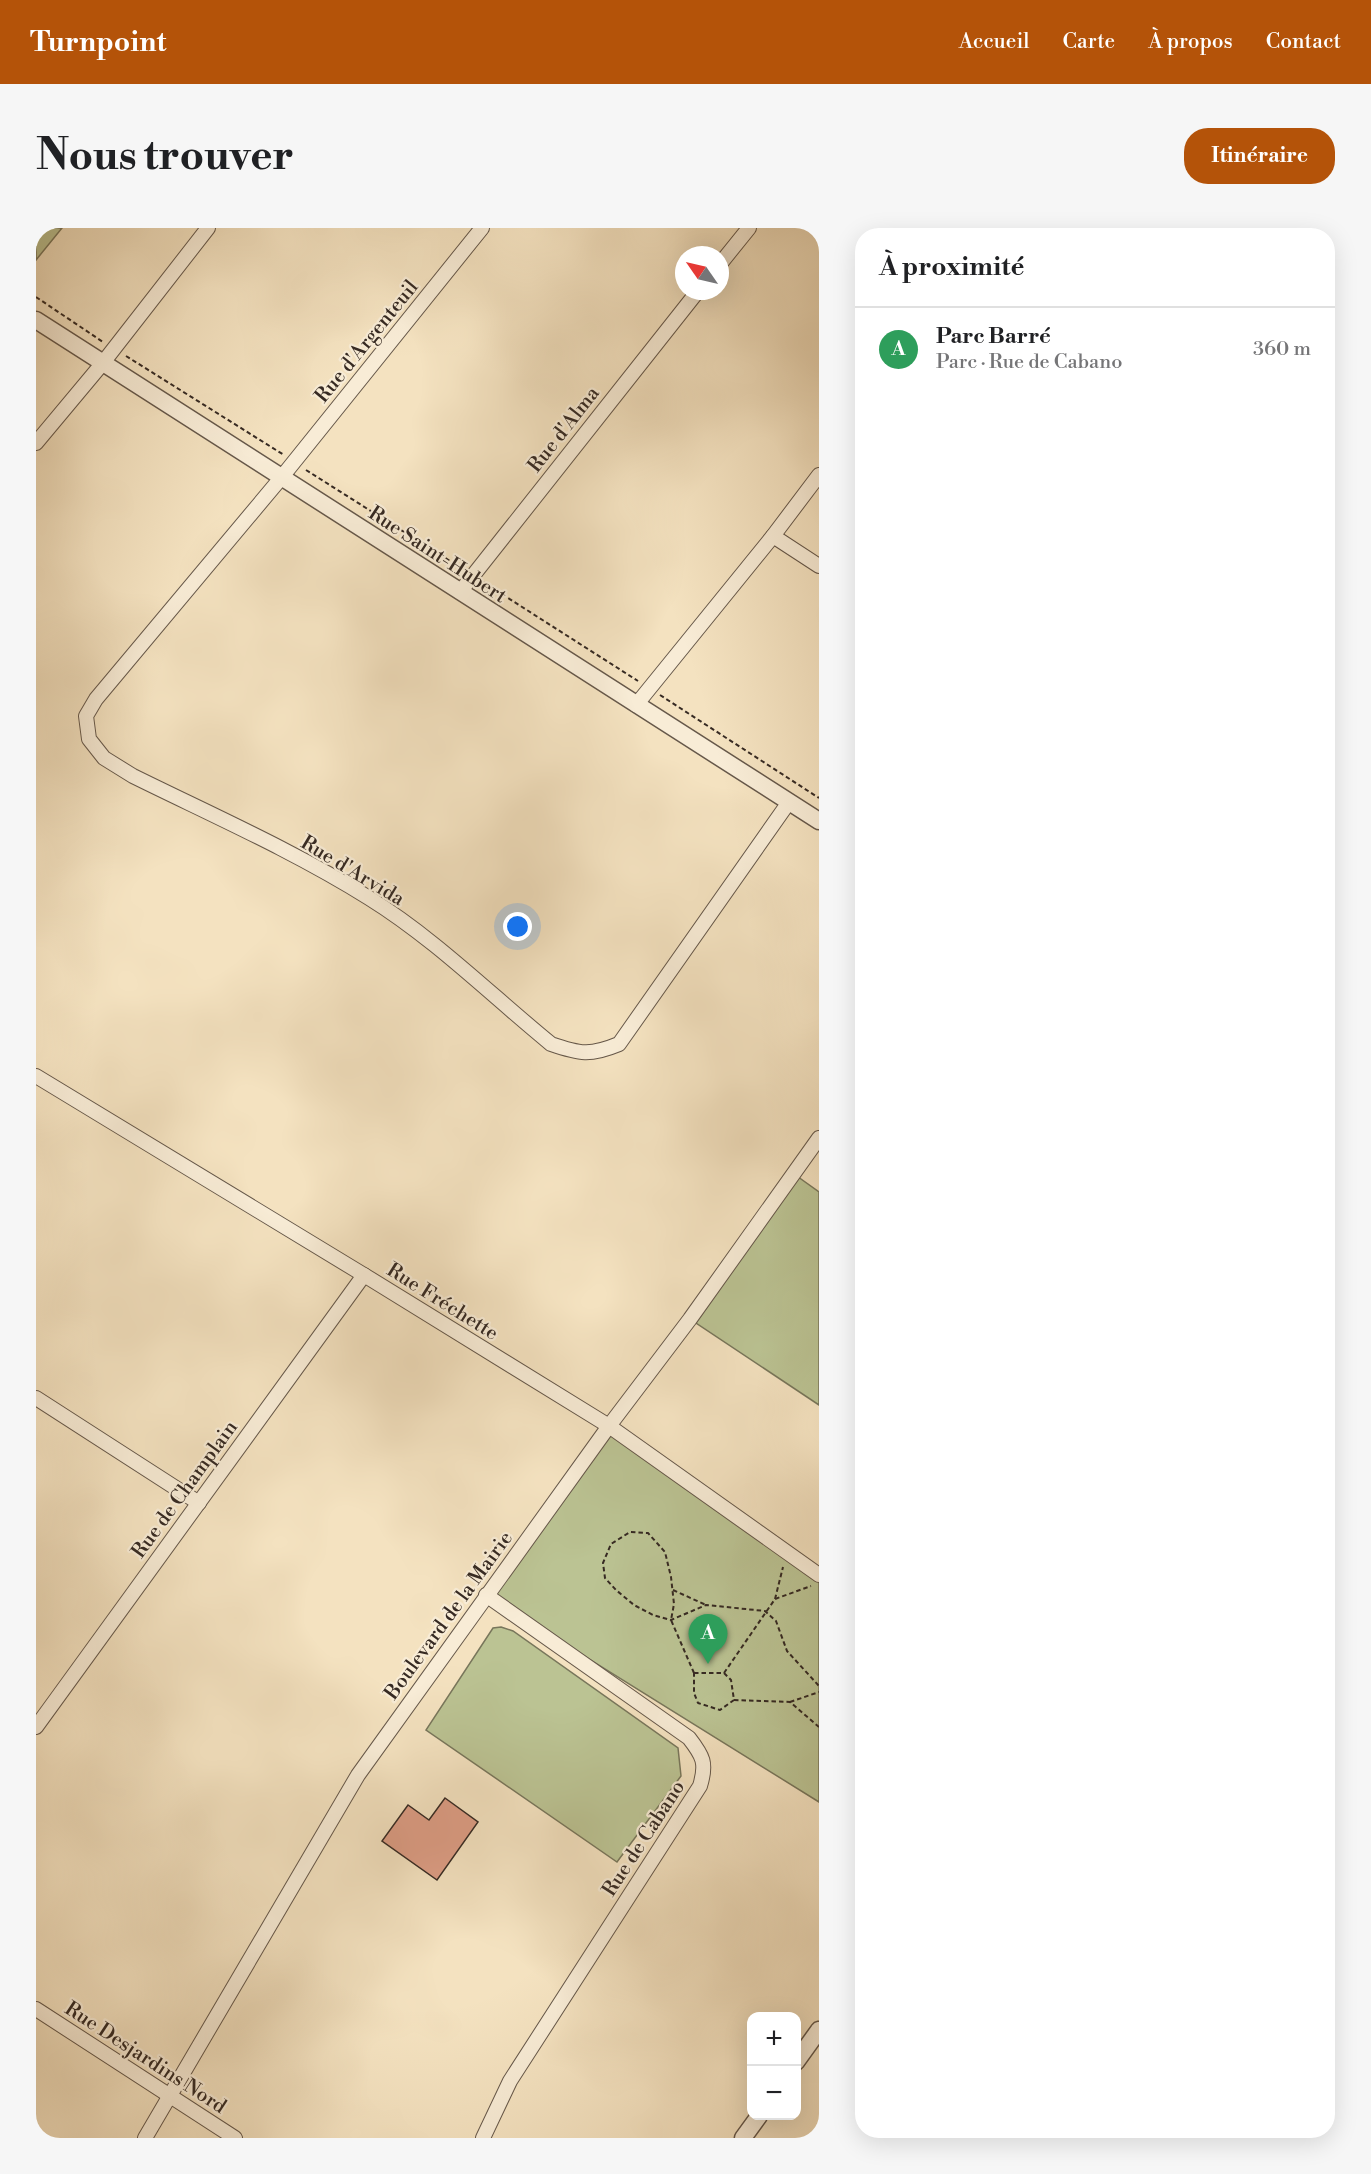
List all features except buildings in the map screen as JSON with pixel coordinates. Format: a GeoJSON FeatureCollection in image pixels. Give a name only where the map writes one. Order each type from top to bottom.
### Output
{"type":"FeatureCollection","features":[{"type":"Feature","properties":{"kind":"street"},"geometry":{"type":"LineString","coordinates":[[36,443],[114,349],[208,228]]}},
{"type":"Feature","properties":{"kind":"street","name":"Rue d'Argenteuil"},"geometry":{"type":"LineString","coordinates":[[281,478],[482,228]]}},
{"type":"Feature","properties":{"kind":"street"},"geometry":{"type":"LineString","coordinates":[[729,253],[749,228]]}},
{"type":"Feature","properties":{"kind":"street","name":"Rue d'Alma"},"geometry":{"type":"LineString","coordinates":[[459,592],[691,300]]}},
{"type":"Feature","properties":{"kind":"street","name":"Rue Saint-Hubert"},"geometry":{"type":"LineString","coordinates":[[36,320],[819,822]]}},
{"type":"Feature","properties":{"kind":"street"},"geometry":{"type":"LineString","coordinates":[[636,705],[773,536],[819,475]]}},
{"type":"Feature","properties":{"kind":"street","name":"Rue d'Arvida"},"geometry":{"type":"LineString","coordinates":[[281,478],[96,699],[86,716],[88,739],[104,758],[133,776],[319,868],[370,898],[413,929],[551,1044],[576,1052],[600,1052],[619,1044],[789,802]]}},
{"type":"Feature","properties":{"kind":"street"},"geometry":{"type":"LineString","coordinates":[[773,536],[819,566]]}},
{"type":"Feature","properties":{"kind":"street","name":"Rue Fréchette"},"geometry":{"type":"LineString","coordinates":[[36,1076],[609,1426],[819,1575]]}},
{"type":"Feature","properties":{"kind":"street","name":"Boulevard de la Mairie"},"geometry":{"type":"LineString","coordinates":[[145,2138],[358,1775],[486,1595],[690,1319],[819,1138]]}},
{"type":"Feature","properties":{"kind":"street","name":"Rue de Champlain"},"geometry":{"type":"LineString","coordinates":[[36,1727],[41,1712],[199,1503],[364,1275]]}},
{"type":"Feature","properties":{"kind":"street"},"geometry":{"type":"LineString","coordinates":[[36,1398],[199,1503]]}},
{"type":"Feature","properties":{"kind":"street","name":"Rue de Cabano"},"geometry":{"type":"LineString","coordinates":[[483,2138],[510,2081],[700,1786],[705,1768],[700,1752],[689,1738],[486,1595]]}},
{"type":"Feature","properties":{"kind":"street","name":"Rue Desjardins Nord"},"geometry":{"type":"LineString","coordinates":[[36,2010],[235,2138]]}},
{"type":"Feature","properties":{"kind":"street"},"geometry":{"type":"LineString","coordinates":[[801,2055],[819,2030]]}},
{"type":"Feature","properties":{"kind":"street"},"geometry":{"type":"LineString","coordinates":[[743,2138],[756,2120]]}},
{"type":"Feature","properties":{"kind":"path","name":"Rue Saint-Hubert"},"geometry":{"type":"LineString","coordinates":[[36,297],[819,798]]}},
{"type":"Feature","properties":{"kind":"path"},"geometry":{"type":"LineString","coordinates":[[706,1605],[671,1620],[653,1615],[634,1605],[605,1578],[603,1563],[611,1544],[630,1532],[648,1533],[665,1552],[673,1590],[674,1604],[671,1620],[694,1673],[694,1693],[698,1703],[720,1710],[734,1700],[790,1702],[819,1692]]}},
{"type":"Feature","properties":{"kind":"path"},"geometry":{"type":"LineString","coordinates":[[724,1673],[775,1599],[787,1553]]}},
{"type":"Feature","properties":{"kind":"path"},"geometry":{"type":"LineString","coordinates":[[775,1599],[819,1583]]}},
{"type":"Feature","properties":{"kind":"path"},"geometry":{"type":"LineString","coordinates":[[673,1590],[706,1605],[765,1611],[776,1621],[788,1652],[819,1686]]}},
{"type":"Feature","properties":{"kind":"path"},"geometry":{"type":"LineString","coordinates":[[694,1673],[724,1673],[731,1680],[734,1700]]}},
{"type":"Feature","properties":{"kind":"path"},"geometry":{"type":"LineString","coordinates":[[790,1702],[819,1727]]}},
{"type":"Feature","properties":{"kind":"green space"},"geometry":{"type":"Polygon","coordinates":[[[36,228],[62,228],[36,260],[36,228]]]}},
{"type":"Feature","properties":{"kind":"green space"},"geometry":{"type":"Polygon","coordinates":[[[794,1174],[819,1192],[819,1405],[690,1319],[794,1174]]]}},
{"type":"Feature","properties":{"kind":"green space"},"geometry":{"type":"Polygon","coordinates":[[[609,1426],[819,1575],[819,1802],[486,1595],[609,1426]]]}},
{"type":"Feature","properties":{"kind":"green space"},"geometry":{"type":"Polygon","coordinates":[[[501,1627],[513,1631],[678,1748],[681,1776],[617,1862],[426,1730],[493,1628],[501,1627]]]}},
{"type":"Feature","properties":{"kind":"place","name":"Parc Barré"},"geometry":{"type":"Point","coordinates":[708,1664]}}]}
